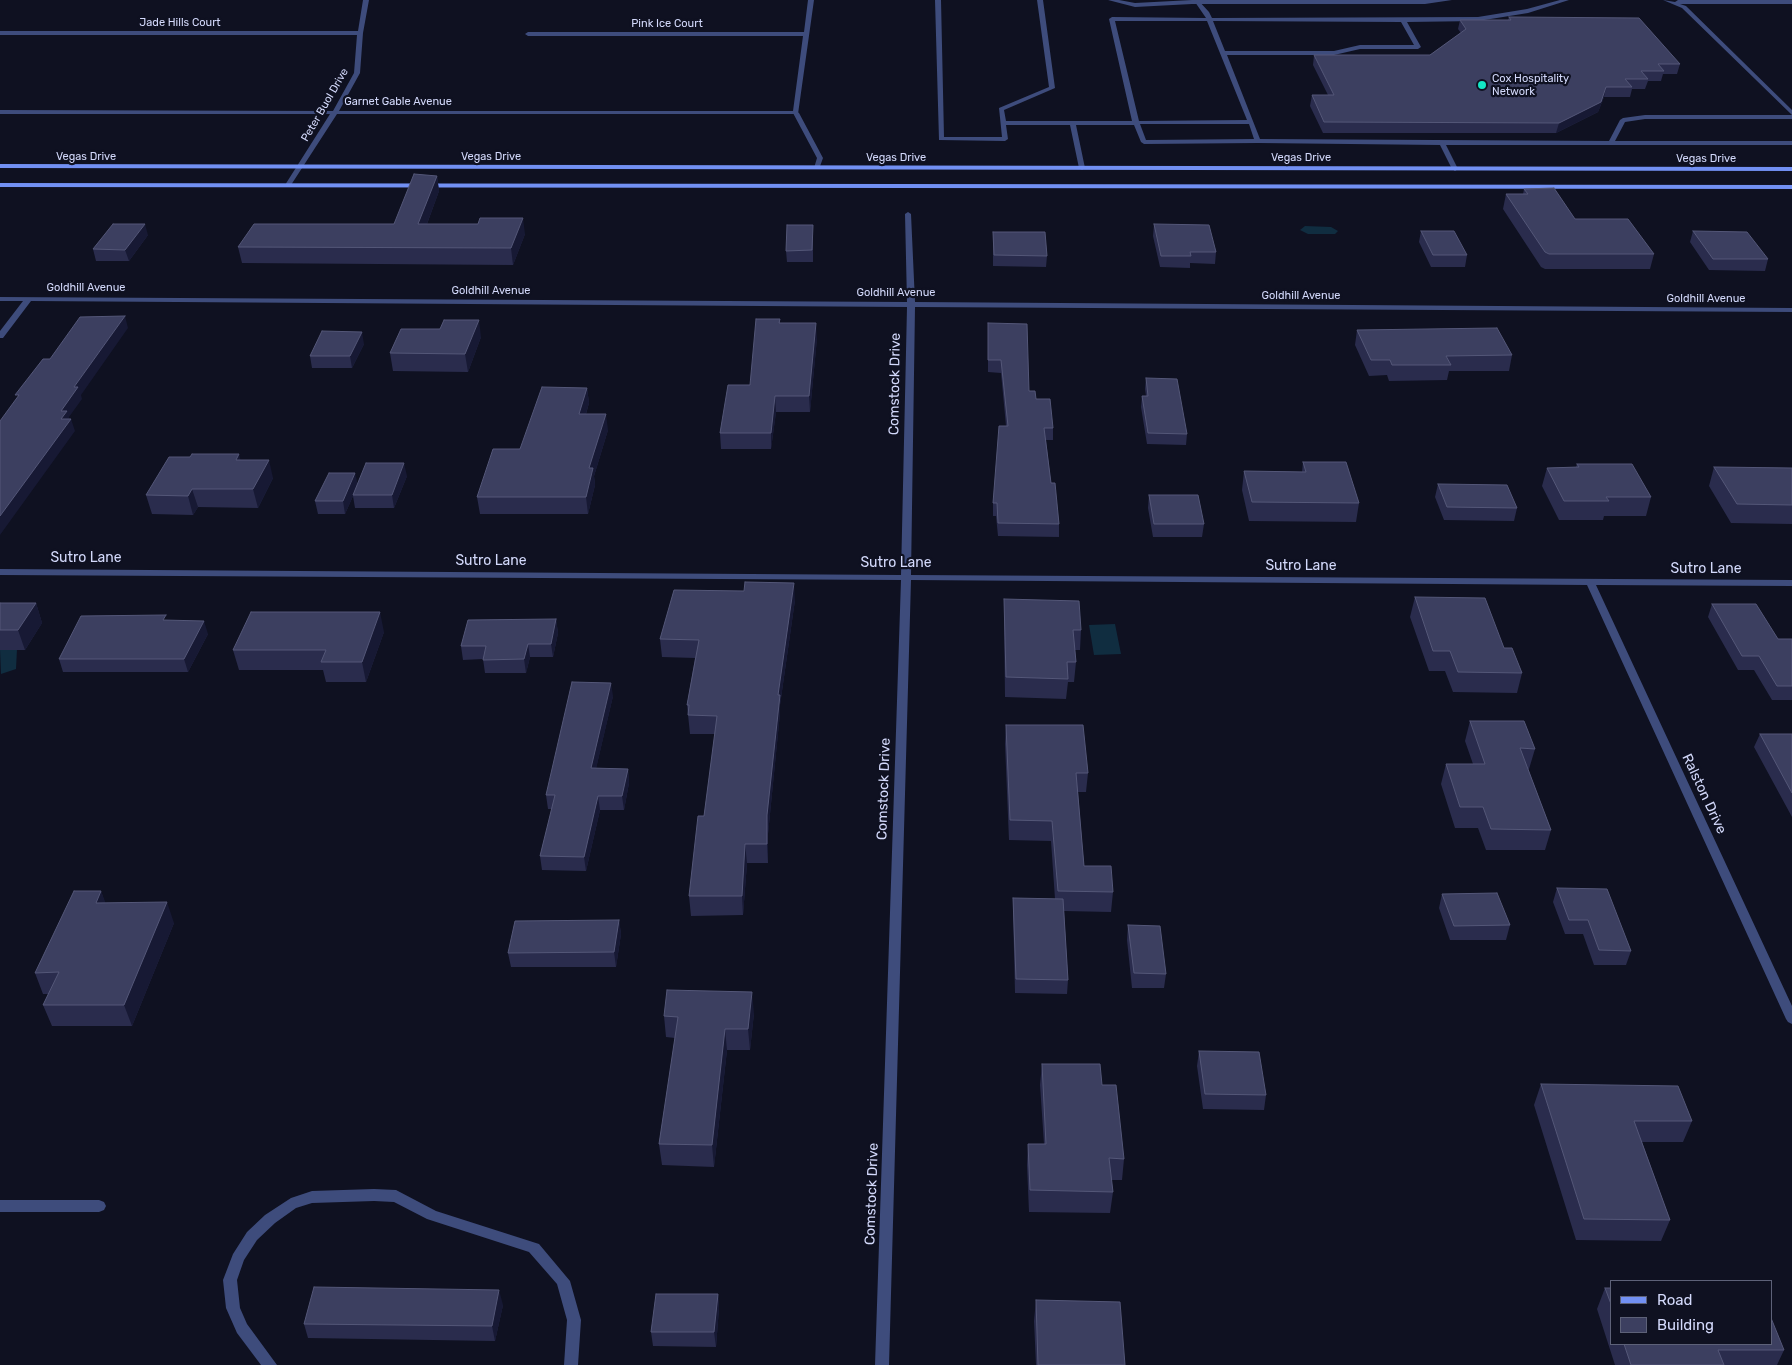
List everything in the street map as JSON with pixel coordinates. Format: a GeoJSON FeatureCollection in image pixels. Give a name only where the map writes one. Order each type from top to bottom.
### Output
{"type":"FeatureCollection","features":[{"type":"Feature","properties":{"kind":"main road","name":"Vegas Drive"},"geometry":{"type":"LineString","coordinates":[[0,166],[1792,169]]}},
{"type":"Feature","properties":{"kind":"main road"},"geometry":{"type":"LineString","coordinates":[[1082,168],[1086,186]]}},
{"type":"Feature","properties":{"kind":"main road"},"geometry":{"type":"LineString","coordinates":[[0,185],[1792,187]]}},
{"type":"Feature","properties":{"kind":"street","name":"Peter Buol Drive"},"geometry":{"type":"LineString","coordinates":[[288,185],[335,112],[356,73],[366,0]]}},
{"type":"Feature","properties":{"kind":"street"},"geometry":{"type":"LineString","coordinates":[[811,0],[796,113],[820,158],[817,168]]}},
{"type":"Feature","properties":{"kind":"street"},"geometry":{"type":"LineString","coordinates":[[938,0],[941,139],[1005,139],[1001,109],[1052,88],[1040,0]]}},
{"type":"Feature","properties":{"kind":"street"},"geometry":{"type":"LineString","coordinates":[[1113,1],[1135,5],[1198,2],[1449,0]]}},
{"type":"Feature","properties":{"kind":"street"},"geometry":{"type":"LineString","coordinates":[[1566,0],[1528,12],[1478,19],[1112,20],[1136,123],[1144,142],[1792,143]]}},
{"type":"Feature","properties":{"kind":"street"},"geometry":{"type":"LineString","coordinates":[[1669,1],[1792,2]]}},
{"type":"Feature","properties":{"kind":"street"},"geometry":{"type":"LineString","coordinates":[[1669,1],[1684,7],[1792,113]]}},
{"type":"Feature","properties":{"kind":"street"},"geometry":{"type":"LineString","coordinates":[[1198,2],[1210,20],[1258,141]]}},
{"type":"Feature","properties":{"kind":"street"},"geometry":{"type":"LineString","coordinates":[[1224,53],[1334,54],[1360,47],[1418,47],[1403,20]]}},
{"type":"Feature","properties":{"kind":"street","name":"Jade Hills Court"},"geometry":{"type":"LineString","coordinates":[[0,33],[360,33]]}},
{"type":"Feature","properties":{"kind":"street","name":"Pink Ice Court"},"geometry":{"type":"LineString","coordinates":[[528,34],[805,34]]}},
{"type":"Feature","properties":{"kind":"street","name":"Garnet Gable Avenue"},"geometry":{"type":"LineString","coordinates":[[0,112],[796,113]]}},
{"type":"Feature","properties":{"kind":"street"},"geometry":{"type":"LineString","coordinates":[[1611,143],[1623,120],[1645,117],[1792,117]]}},
{"type":"Feature","properties":{"kind":"street"},"geometry":{"type":"LineString","coordinates":[[1003,123],[1252,122]]}},
{"type":"Feature","properties":{"kind":"street"},"geometry":{"type":"LineString","coordinates":[[1073,123],[1082,168]]}},
{"type":"Feature","properties":{"kind":"street"},"geometry":{"type":"LineString","coordinates":[[1442,143],[1455,169]]}},
{"type":"Feature","properties":{"kind":"street","name":"Comstock Drive"},"geometry":{"type":"LineString","coordinates":[[882,1365],[906,577],[911,304],[908,214]]}},
{"type":"Feature","properties":{"kind":"street","name":"Goldhill Avenue"},"geometry":{"type":"LineString","coordinates":[[0,299],[1792,310]]}},
{"type":"Feature","properties":{"kind":"street"},"geometry":{"type":"LineString","coordinates":[[0,336],[30,299]]}},
{"type":"Feature","properties":{"kind":"street","name":"Sutro Lane"},"geometry":{"type":"LineString","coordinates":[[0,572],[1792,583]]}},
{"type":"Feature","properties":{"kind":"street","name":"Ralston Drive"},"geometry":{"type":"LineString","coordinates":[[1590,582],[1792,1019]]}},
{"type":"Feature","properties":{"kind":"street"},"geometry":{"type":"LineString","coordinates":[[270,1365],[242,1328],[233,1308],[230,1280],[238,1258],[252,1236],[270,1219],[291,1204],[312,1198],[374,1195],[396,1196],[432,1215],[534,1248],[563,1281],[574,1320],[571,1365]]}},
{"type":"Feature","properties":{"kind":"street"},"geometry":{"type":"LineString","coordinates":[[0,1206],[99,1206]]}},
{"type":"Feature","properties":{"kind":"water"},"geometry":{"type":"Polygon","coordinates":[[[1305,226],[1331,227],[1338,231],[1335,234],[1308,234],[1300,230],[1305,226]]]}},
{"type":"Feature","properties":{"kind":"water"},"geometry":{"type":"Polygon","coordinates":[[[1115,624],[1121,654],[1094,655],[1089,625],[1115,624]]]}},
{"type":"Feature","properties":{"kind":"water"},"geometry":{"type":"Polygon","coordinates":[[[0,649],[17,649],[16,669],[1,674],[0,649]]]}},
{"type":"Feature","properties":{"kind":"building","name":"Cox Hospitality Network"},"geometry":{"type":"Polygon","coordinates":[[[1509,17],[1639,18],[1680,64],[1658,64],[1664,71],[1641,71],[1648,79],[1625,79],[1632,87],[1606,87],[1601,102],[1559,123],[1324,122],[1312,95],[1334,95],[1314,55],[1430,55],[1466,29],[1460,20],[1511,20],[1509,17]]]}},
{"type":"Feature","properties":{"kind":"building"},"geometry":{"type":"Polygon","coordinates":[[[414,174],[437,176],[418,224],[478,224],[480,218],[523,218],[511,248],[238,247],[254,224],[394,224],[414,174]]]}},
{"type":"Feature","properties":{"kind":"building"},"geometry":{"type":"Polygon","coordinates":[[[1554,188],[1575,219],[1628,219],[1654,254],[1549,254],[1545,252],[1506,194],[1528,194],[1524,189],[1554,188]]]}},
{"type":"Feature","properties":{"kind":"building"},"geometry":{"type":"Polygon","coordinates":[[[113,224],[145,224],[125,250],[93,249],[113,224]]]}},
{"type":"Feature","properties":{"kind":"building"},"geometry":{"type":"Polygon","coordinates":[[[1154,224],[1209,225],[1216,252],[1190,252],[1191,256],[1161,256],[1154,224]]]}},
{"type":"Feature","properties":{"kind":"building"},"geometry":{"type":"Polygon","coordinates":[[[787,225],[813,225],[812,250],[786,251],[787,225]]]}},
{"type":"Feature","properties":{"kind":"building"},"geometry":{"type":"Polygon","coordinates":[[[1421,231],[1454,231],[1467,255],[1433,255],[1421,231]]]}},
{"type":"Feature","properties":{"kind":"building"},"geometry":{"type":"Polygon","coordinates":[[[1693,231],[1747,232],[1768,259],[1713,259],[1693,231]]]}},
{"type":"Feature","properties":{"kind":"building"},"geometry":{"type":"Polygon","coordinates":[[[993,232],[1045,232],[1047,256],[994,255],[993,232]]]}},
{"type":"Feature","properties":{"kind":"building"},"geometry":{"type":"Polygon","coordinates":[[[125,316],[74,387],[78,387],[61,411],[67,411],[61,419],[71,419],[0,516],[0,421],[19,395],[15,395],[43,359],[50,359],[80,317],[125,316]]]}},
{"type":"Feature","properties":{"kind":"building"},"geometry":{"type":"Polygon","coordinates":[[[756,319],[780,319],[779,323],[816,323],[809,396],[775,396],[771,433],[720,433],[728,385],[750,385],[756,319]]]}},
{"type":"Feature","properties":{"kind":"building"},"geometry":{"type":"Polygon","coordinates":[[[444,320],[479,320],[465,354],[390,353],[401,329],[440,329],[444,320]]]}},
{"type":"Feature","properties":{"kind":"building"},"geometry":{"type":"Polygon","coordinates":[[[988,323],[1027,324],[1029,391],[1035,391],[1036,399],[1050,399],[1053,428],[1044,428],[1051,483],[1055,483],[1059,524],[998,523],[997,503],[993,503],[999,426],[1008,426],[1001,360],[988,360],[988,323]]]}},
{"type":"Feature","properties":{"kind":"building"},"geometry":{"type":"Polygon","coordinates":[[[1497,328],[1512,355],[1446,356],[1451,365],[1392,365],[1390,360],[1371,360],[1357,330],[1497,328]]]}},
{"type":"Feature","properties":{"kind":"building"},"geometry":{"type":"Polygon","coordinates":[[[322,331],[362,332],[350,356],[310,356],[322,331]]]}},
{"type":"Feature","properties":{"kind":"building"},"geometry":{"type":"Polygon","coordinates":[[[1146,378],[1177,379],[1187,434],[1148,433],[1142,396],[1148,396],[1146,378]]]}},
{"type":"Feature","properties":{"kind":"building"},"geometry":{"type":"Polygon","coordinates":[[[542,387],[587,388],[579,414],[606,414],[589,468],[593,468],[586,497],[477,497],[493,449],[520,449],[542,387]]]}},
{"type":"Feature","properties":{"kind":"building"},"geometry":{"type":"Polygon","coordinates":[[[192,454],[239,454],[236,460],[269,460],[253,489],[192,489],[188,496],[146,495],[169,457],[190,457],[192,454]]]}},
{"type":"Feature","properties":{"kind":"building"},"geometry":{"type":"Polygon","coordinates":[[[1303,462],[1346,462],[1359,503],[1252,502],[1244,471],[1306,472],[1303,462]]]}},
{"type":"Feature","properties":{"kind":"building"},"geometry":{"type":"Polygon","coordinates":[[[366,463],[404,463],[392,495],[353,495],[366,463]]]}},
{"type":"Feature","properties":{"kind":"building"},"geometry":{"type":"Polygon","coordinates":[[[1577,464],[1632,464],[1651,497],[1606,497],[1609,501],[1564,501],[1547,468],[1579,467],[1577,464]]]}},
{"type":"Feature","properties":{"kind":"building"},"geometry":{"type":"Polygon","coordinates":[[[1714,467],[1792,468],[1792,505],[1737,504],[1714,467]]]}},
{"type":"Feature","properties":{"kind":"building"},"geometry":{"type":"Polygon","coordinates":[[[329,473],[355,473],[343,501],[315,501],[329,473]]]}},
{"type":"Feature","properties":{"kind":"building"},"geometry":{"type":"Polygon","coordinates":[[[1438,484],[1507,485],[1517,508],[1447,507],[1438,484]]]}},
{"type":"Feature","properties":{"kind":"building"},"geometry":{"type":"Polygon","coordinates":[[[1149,495],[1198,495],[1204,524],[1154,524],[1149,495]]]}},
{"type":"Feature","properties":{"kind":"building"},"geometry":{"type":"Polygon","coordinates":[[[745,582],[794,583],[778,695],[780,695],[767,815],[767,844],[745,844],[742,896],[689,896],[698,816],[704,816],[717,716],[688,715],[689,705],[687,705],[699,640],[660,639],[674,590],[744,591],[745,582]]]}},
{"type":"Feature","properties":{"kind":"building"},"geometry":{"type":"Polygon","coordinates":[[[1415,597],[1485,598],[1504,648],[1512,648],[1522,673],[1458,672],[1450,651],[1433,651],[1415,597]]]}},
{"type":"Feature","properties":{"kind":"building"},"geometry":{"type":"Polygon","coordinates":[[[1004,599],[1079,601],[1081,630],[1073,630],[1076,662],[1067,662],[1068,679],[1006,677],[1004,599]]]}},
{"type":"Feature","properties":{"kind":"building"},"geometry":{"type":"Polygon","coordinates":[[[0,603],[36,603],[18,630],[0,630],[0,603]]]}},
{"type":"Feature","properties":{"kind":"building"},"geometry":{"type":"Polygon","coordinates":[[[1712,604],[1756,604],[1778,639],[1792,639],[1792,686],[1777,686],[1759,656],[1742,656],[1712,604]]]}},
{"type":"Feature","properties":{"kind":"building"},"geometry":{"type":"Polygon","coordinates":[[[251,612],[380,612],[362,662],[321,662],[326,650],[233,650],[251,612]]]}},
{"type":"Feature","properties":{"kind":"building"},"geometry":{"type":"Polygon","coordinates":[[[166,615],[163,620],[204,621],[184,659],[59,659],[81,616],[166,615]]]}},
{"type":"Feature","properties":{"kind":"building"},"geometry":{"type":"Polygon","coordinates":[[[556,619],[551,644],[528,644],[524,659],[483,660],[486,646],[461,646],[468,620],[556,619]]]}},
{"type":"Feature","properties":{"kind":"building"},"geometry":{"type":"Polygon","coordinates":[[[572,682],[611,683],[591,768],[628,769],[622,796],[598,796],[584,857],[540,856],[555,795],[546,795],[572,682]]]}},
{"type":"Feature","properties":{"kind":"building"},"geometry":{"type":"Polygon","coordinates":[[[1470,721],[1524,721],[1535,749],[1520,748],[1551,830],[1491,829],[1483,807],[1460,807],[1446,764],[1485,764],[1470,721]]]}},
{"type":"Feature","properties":{"kind":"building"},"geometry":{"type":"Polygon","coordinates":[[[1006,725],[1083,725],[1088,773],[1076,773],[1084,866],[1111,866],[1113,892],[1058,891],[1052,821],[1010,820],[1006,725]]]}},
{"type":"Feature","properties":{"kind":"building"},"geometry":{"type":"Polygon","coordinates":[[[1760,734],[1792,734],[1792,793],[1760,734]]]}},
{"type":"Feature","properties":{"kind":"building"},"geometry":{"type":"Polygon","coordinates":[[[1557,888],[1607,889],[1631,951],[1599,950],[1588,920],[1569,920],[1557,888]]]}},
{"type":"Feature","properties":{"kind":"building"},"geometry":{"type":"Polygon","coordinates":[[[74,891],[101,891],[96,903],[167,902],[124,1005],[43,1005],[59,972],[35,973],[74,891]]]}},
{"type":"Feature","properties":{"kind":"building"},"geometry":{"type":"Polygon","coordinates":[[[1497,893],[1510,925],[1454,926],[1442,894],[1497,893]]]}},
{"type":"Feature","properties":{"kind":"building"},"geometry":{"type":"Polygon","coordinates":[[[1013,898],[1063,899],[1068,980],[1016,979],[1013,898]]]}},
{"type":"Feature","properties":{"kind":"building"},"geometry":{"type":"Polygon","coordinates":[[[619,920],[614,952],[508,953],[515,921],[619,920]]]}},
{"type":"Feature","properties":{"kind":"building"},"geometry":{"type":"Polygon","coordinates":[[[1128,925],[1160,926],[1166,974],[1134,973],[1128,925]]]}},
{"type":"Feature","properties":{"kind":"building"},"geometry":{"type":"Polygon","coordinates":[[[667,990],[752,992],[748,1029],[725,1029],[712,1145],[659,1144],[678,1017],[664,1016],[667,990]]]}},
{"type":"Feature","properties":{"kind":"building"},"geometry":{"type":"Polygon","coordinates":[[[1199,1051],[1259,1052],[1266,1095],[1205,1094],[1199,1051]]]}},
{"type":"Feature","properties":{"kind":"building"},"geometry":{"type":"Polygon","coordinates":[[[1042,1064],[1100,1064],[1102,1085],[1116,1085],[1124,1159],[1109,1158],[1113,1192],[1030,1190],[1028,1144],[1046,1144],[1042,1064]]]}},
{"type":"Feature","properties":{"kind":"building"},"geometry":{"type":"Polygon","coordinates":[[[1541,1084],[1678,1086],[1692,1121],[1634,1121],[1670,1220],[1584,1219],[1541,1084]]]}},
{"type":"Feature","properties":{"kind":"building"},"geometry":{"type":"Polygon","coordinates":[[[314,1287],[499,1290],[492,1326],[304,1324],[314,1287]]]}},
{"type":"Feature","properties":{"kind":"building"},"geometry":{"type":"Polygon","coordinates":[[[1605,1288],[1610,1288],[1610,1301],[1605,1288]]]}},
{"type":"Feature","properties":{"kind":"building"},"geometry":{"type":"Polygon","coordinates":[[[656,1294],[718,1294],[714,1332],[651,1332],[656,1294]]]}},
{"type":"Feature","properties":{"kind":"building"},"geometry":{"type":"Polygon","coordinates":[[[1036,1300],[1120,1302],[1125,1365],[1038,1365],[1036,1300]]]}},
{"type":"Feature","properties":{"kind":"building"},"geometry":{"type":"Polygon","coordinates":[[[1772,1320],[1784,1350],[1718,1350],[1724,1365],[1631,1365],[1624,1345],[1772,1345],[1772,1320]]]}},
{"type":"Feature","properties":{"kind":"place","name":"Cox Hospitality Network"},"geometry":{"type":"Point","coordinates":[1482,85]}}]}
